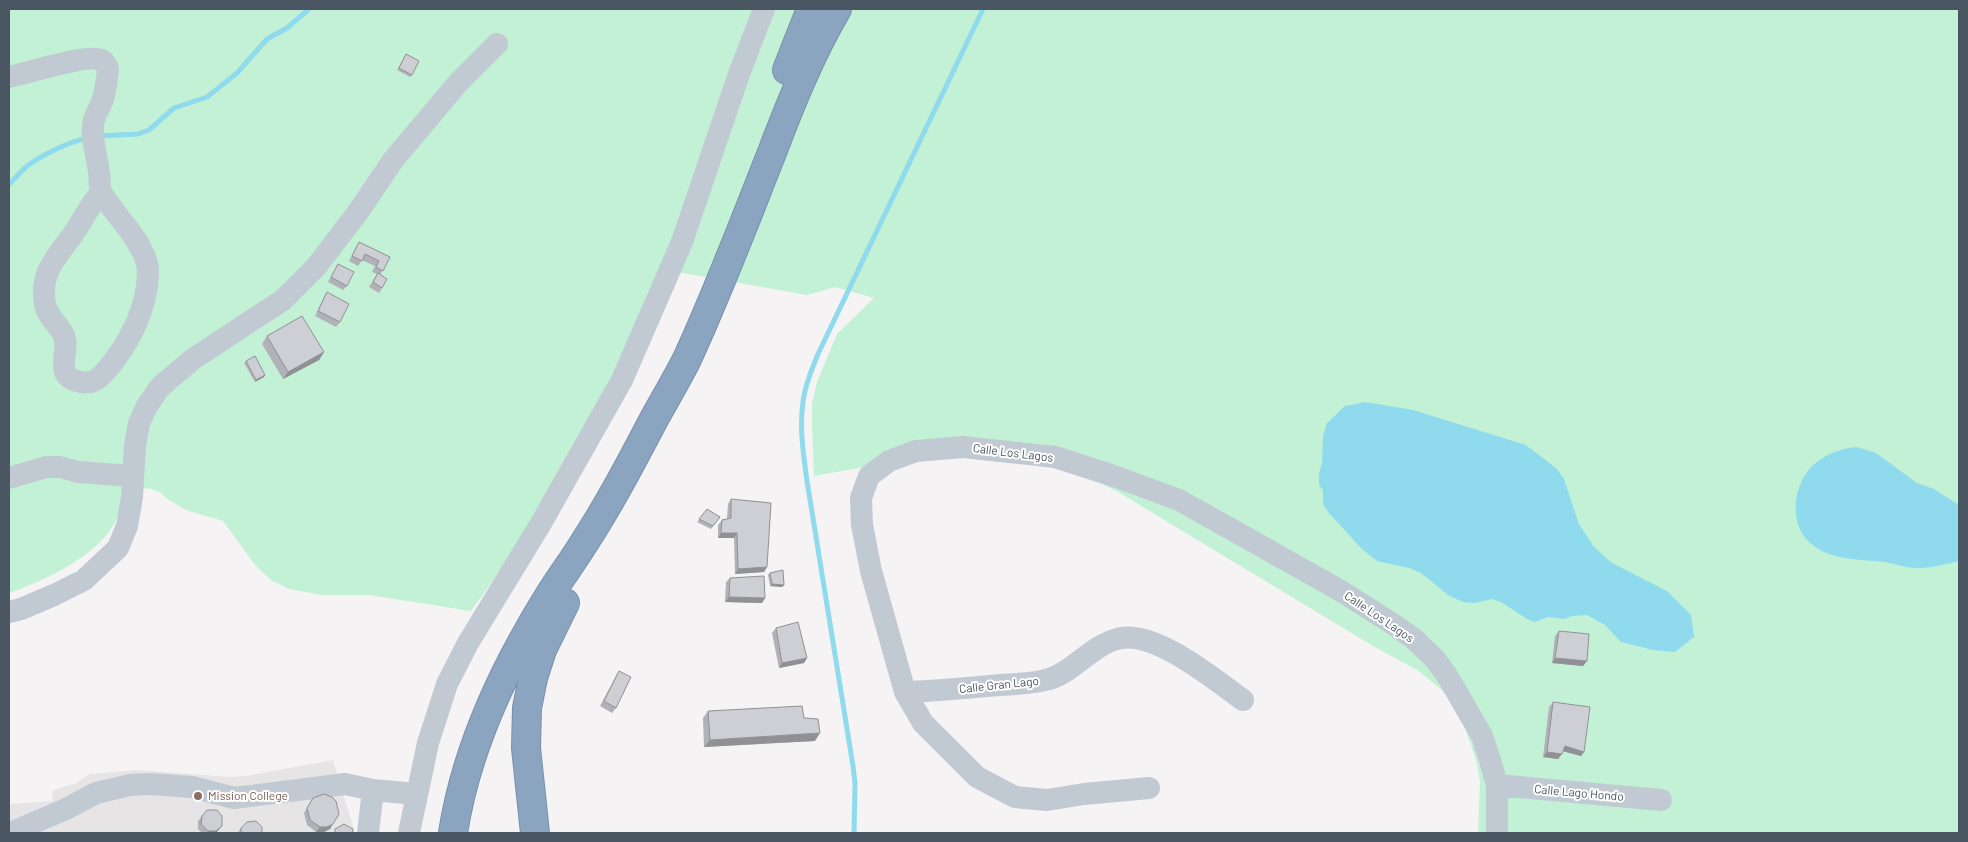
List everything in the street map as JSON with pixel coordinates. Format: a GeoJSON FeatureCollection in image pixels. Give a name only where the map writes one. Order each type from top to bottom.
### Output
{"type":"FeatureCollection","features":[{"type":"Feature","properties":{"kind":"highway"},"geometry":{"type":"LineString","coordinates":[[776,121],[798,9]]}},
{"type":"Feature","properties":{"kind":"highway"},"geometry":{"type":"LineString","coordinates":[[453,833],[471,760],[494,700],[519,648],[625,475],[686,360],[733,252],[810,9]]}},
{"type":"Feature","properties":{"kind":"highway"},"geometry":{"type":"LineString","coordinates":[[445,833],[463,758],[498,671],[612,469],[674,353],[776,121],[836,9]]}},
{"type":"Feature","properties":{"kind":"highway"},"geometry":{"type":"LineString","coordinates":[[776,121],[852,9]]}},
{"type":"Feature","properties":{"kind":"highway"},"geometry":{"type":"LineString","coordinates":[[535,833],[526,748],[528,701],[542,650],[564,605],[585,542]]}},
{"type":"Feature","properties":{"kind":"street"},"geometry":{"type":"LineString","coordinates":[[409,833],[416,794],[436,714],[456,664],[576,464],[622,380],[682,242],[764,9]]}},
{"type":"Feature","properties":{"kind":"street"},"geometry":{"type":"LineString","coordinates":[[9,612],[54,595],[84,580],[118,548],[127,526],[139,423],[147,406],[160,387],[193,359],[283,300],[316,267],[358,212],[399,152],[458,83],[497,44]]}},
{"type":"Feature","properties":{"kind":"street"},"geometry":{"type":"LineString","coordinates":[[9,77],[69,62],[99,59],[104,61],[108,69],[103,98],[94,119],[93,132],[101,192],[139,245],[148,269],[142,310],[118,356],[102,375],[94,381],[86,383],[76,382],[68,376],[63,367],[66,342],[64,336],[48,314],[45,305],[46,275],[60,250],[76,230],[88,208],[101,192]]}},
{"type":"Feature","properties":{"kind":"street","name":"Calle Los Lagos"},"geometry":{"type":"LineString","coordinates":[[1149,788],[1100,792],[1047,800],[1015,797],[977,777],[923,723],[905,692],[871,571],[862,525],[861,498],[869,476],[889,461],[916,451],[963,447],[1055,458],[1114,476],[1179,500],[1341,591],[1400,629],[1434,659],[1463,700],[1482,736],[1496,785],[1496,833]]}},
{"type":"Feature","properties":{"kind":"street"},"geometry":{"type":"LineString","coordinates":[[9,478],[46,466],[60,467],[78,472],[133,476]]}},
{"type":"Feature","properties":{"kind":"street","name":"Calle Gran Lago"},"geometry":{"type":"LineString","coordinates":[[905,692],[1007,685],[1049,679],[1069,669],[1086,654],[1117,639],[1136,638],[1158,644],[1191,663],[1243,700]]}},
{"type":"Feature","properties":{"kind":"street"},"geometry":{"type":"LineString","coordinates":[[10,833],[66,809],[96,793],[130,785],[150,784],[192,787],[234,798],[340,784],[373,790],[416,794]]}},
{"type":"Feature","properties":{"kind":"street","name":"Calle Lago Hondo"},"geometry":{"type":"LineString","coordinates":[[1496,785],[1661,800]]}},
{"type":"Feature","properties":{"kind":"street"},"geometry":{"type":"LineString","coordinates":[[368,833],[373,790]]}},
{"type":"Feature","properties":{"kind":"shaded area","name":"Mission College"},"geometry":{"type":"Polygon","coordinates":[[[333,760],[355,833],[9,833],[9,804],[53,801],[52,791],[76,783],[90,774],[138,770],[230,777],[246,776],[333,760]]]}},
{"type":"Feature","properties":{"kind":"green space"},"geometry":{"type":"Polygon","coordinates":[[[9,9],[1959,9],[1959,833],[1478,833],[1480,782],[1476,760],[1464,725],[1455,707],[1442,690],[1417,670],[1373,646],[1118,492],[1082,474],[1040,463],[942,453],[814,476],[812,403],[817,382],[837,334],[874,298],[835,287],[807,295],[660,269],[622,360],[507,561],[471,611],[369,595],[322,595],[289,589],[271,580],[256,566],[223,521],[186,510],[152,489],[122,486],[120,506],[116,520],[106,536],[95,547],[52,575],[9,593],[9,9]]]}},
{"type":"Feature","properties":{"kind":"water"},"geometry":{"type":"Polygon","coordinates":[[[1365,402],[1413,410],[1526,445],[1557,469],[1564,479],[1579,524],[1594,547],[1612,563],[1667,591],[1691,615],[1694,637],[1675,652],[1653,650],[1621,642],[1605,625],[1587,615],[1572,616],[1564,619],[1548,617],[1535,622],[1501,602],[1492,599],[1475,603],[1463,602],[1448,595],[1421,573],[1409,568],[1377,561],[1362,549],[1328,512],[1323,504],[1323,490],[1319,485],[1323,436],[1327,423],[1345,406],[1365,402]]]}},
{"type":"Feature","properties":{"kind":"water"},"geometry":{"type":"Polygon","coordinates":[[[1857,447],[1876,453],[1917,483],[1934,489],[1959,505],[1959,561],[1931,567],[1912,568],[1884,562],[1835,556],[1826,553],[1809,542],[1802,533],[1796,512],[1796,500],[1803,478],[1810,468],[1822,458],[1831,453],[1857,447]]]}},
{"type":"Feature","properties":{"kind":"building"},"geometry":{"type":"Polygon","coordinates":[[[406,54],[419,61],[412,75],[399,68],[406,54]]]}},
{"type":"Feature","properties":{"kind":"building"},"geometry":{"type":"Polygon","coordinates":[[[359,242],[390,257],[383,271],[376,267],[379,261],[365,254],[362,261],[352,256],[359,242]]]}},
{"type":"Feature","properties":{"kind":"building"},"geometry":{"type":"Polygon","coordinates":[[[338,264],[354,272],[347,286],[331,277],[338,264]]]}},
{"type":"Feature","properties":{"kind":"building"},"geometry":{"type":"Polygon","coordinates":[[[378,273],[387,279],[382,288],[373,282],[378,273]]]}},
{"type":"Feature","properties":{"kind":"building"},"geometry":{"type":"Polygon","coordinates":[[[327,292],[349,304],[340,322],[318,311],[327,292]]]}},
{"type":"Feature","properties":{"kind":"building"},"geometry":{"type":"Polygon","coordinates":[[[302,316],[324,352],[288,372],[267,336],[302,316]]]}},
{"type":"Feature","properties":{"kind":"building"},"geometry":{"type":"Polygon","coordinates":[[[255,356],[265,375],[256,380],[246,361],[255,356]]]}},
{"type":"Feature","properties":{"kind":"building"},"geometry":{"type":"Polygon","coordinates":[[[731,499],[771,503],[767,567],[738,569],[737,533],[721,533],[722,520],[731,518],[731,499]]]}},
{"type":"Feature","properties":{"kind":"building"},"geometry":{"type":"Polygon","coordinates":[[[707,509],[720,517],[713,526],[699,519],[707,509]]]}},
{"type":"Feature","properties":{"kind":"building"},"geometry":{"type":"Polygon","coordinates":[[[783,570],[784,585],[772,584],[770,573],[783,570]]]}},
{"type":"Feature","properties":{"kind":"building"},"geometry":{"type":"Polygon","coordinates":[[[764,576],[765,598],[729,597],[730,578],[764,576]]]}},
{"type":"Feature","properties":{"kind":"building"},"geometry":{"type":"Polygon","coordinates":[[[798,622],[807,658],[782,663],[776,628],[798,622]]]}},
{"type":"Feature","properties":{"kind":"building"},"geometry":{"type":"Polygon","coordinates":[[[1559,631],[1589,634],[1587,661],[1555,658],[1559,631]]]}},
{"type":"Feature","properties":{"kind":"building"},"geometry":{"type":"Polygon","coordinates":[[[619,671],[631,677],[616,708],[604,701],[619,671]]]}},
{"type":"Feature","properties":{"kind":"building"},"geometry":{"type":"Polygon","coordinates":[[[1553,702],[1590,707],[1584,752],[1565,746],[1562,754],[1547,752],[1553,702]]]}},
{"type":"Feature","properties":{"kind":"building"},"geometry":{"type":"Polygon","coordinates":[[[802,706],[804,718],[818,719],[820,733],[710,740],[708,711],[802,706]]]}},
{"type":"Feature","properties":{"kind":"building"},"geometry":{"type":"Polygon","coordinates":[[[324,794],[336,801],[339,814],[333,824],[327,827],[320,827],[310,820],[307,808],[313,798],[324,794]]]}},
{"type":"Feature","properties":{"kind":"building"},"geometry":{"type":"Polygon","coordinates":[[[207,810],[217,810],[222,816],[222,826],[216,831],[208,831],[201,824],[202,816],[207,810]]]}},
{"type":"Feature","properties":{"kind":"building"},"geometry":{"type":"Polygon","coordinates":[[[256,821],[262,827],[262,833],[241,833],[241,828],[247,822],[256,821]]]}},
{"type":"Feature","properties":{"kind":"building"},"geometry":{"type":"Polygon","coordinates":[[[344,824],[353,829],[352,833],[335,833],[335,829],[344,824]]]}},
{"type":"Feature","properties":{"kind":"waterway"},"geometry":{"type":"LineString","coordinates":[[98,136],[138,134],[149,130],[174,108],[207,97],[237,73],[267,39],[287,28],[309,9]]}},
{"type":"Feature","properties":{"kind":"waterway"},"geometry":{"type":"LineString","coordinates":[[854,833],[855,783],[853,766],[807,481],[802,436],[803,402],[818,354],[983,9]]}},
{"type":"Feature","properties":{"kind":"waterway"},"geometry":{"type":"LineString","coordinates":[[9,184],[26,167],[39,158],[87,138]]}},
{"type":"Feature","properties":{"kind":"place","name":"Mission College"},"geometry":{"type":"Point","coordinates":[198,796]}}]}
